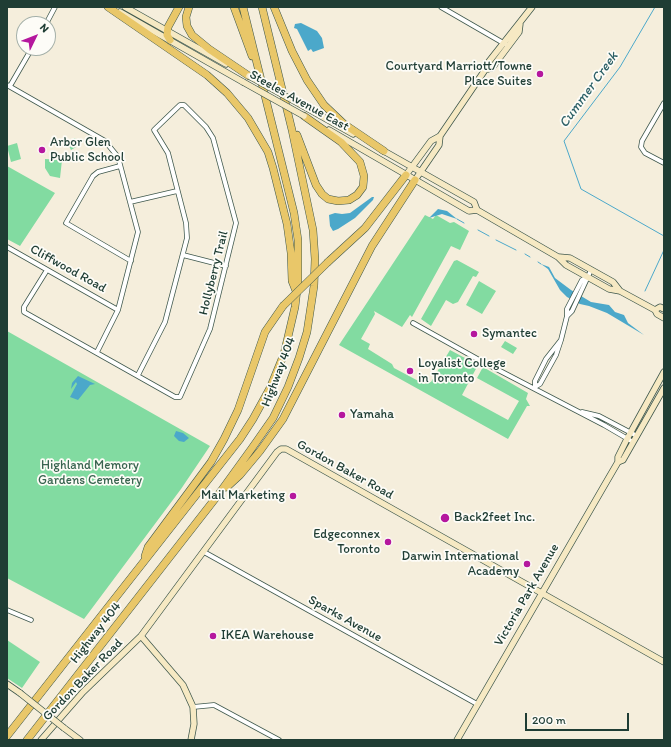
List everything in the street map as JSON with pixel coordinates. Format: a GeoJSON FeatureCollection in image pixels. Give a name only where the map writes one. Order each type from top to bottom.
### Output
{"type":"FeatureCollection","features":[{"type":"Feature","properties":{"kind":"highway"},"geometry":{"type":"LineString","coordinates":[[108,7],[207,75],[227,93],[248,118],[268,152],[273,168],[287,224],[291,253],[292,281],[297,292]]}},
{"type":"Feature","properties":{"kind":"highway"},"geometry":{"type":"LineString","coordinates":[[170,40],[167,31],[168,27],[179,7]]}},
{"type":"Feature","properties":{"kind":"highway"},"geometry":{"type":"LineString","coordinates":[[189,7],[186,17],[192,35],[209,49],[249,76]]}},
{"type":"Feature","properties":{"kind":"highway"},"geometry":{"type":"LineString","coordinates":[[234,7],[245,40],[260,73]]}},
{"type":"Feature","properties":{"kind":"highway","name":"Highway 404"},"geometry":{"type":"LineString","coordinates":[[7,736],[179,518],[253,419],[270,388],[284,354],[297,292],[299,267],[294,214],[243,7]]}},
{"type":"Feature","properties":{"kind":"highway","name":"Highway 404"},"geometry":{"type":"LineString","coordinates":[[27,740],[218,495],[273,418],[288,387],[307,332],[314,286],[315,259],[313,230],[308,198],[262,7]]}},
{"type":"Feature","properties":{"kind":"highway"},"geometry":{"type":"LineString","coordinates":[[274,7],[292,50],[307,80],[324,105],[344,124],[384,151]]}},
{"type":"Feature","properties":{"kind":"highway"},"geometry":{"type":"LineString","coordinates":[[290,121],[316,185],[322,194],[328,199],[338,201],[349,200],[357,195],[363,187],[364,176],[360,162],[341,142],[304,116]]}},
{"type":"Feature","properties":{"kind":"highway"},"geometry":{"type":"LineString","coordinates":[[144,561],[148,547],[211,462],[224,440],[238,410],[265,332],[282,306],[364,228],[406,175]]}},
{"type":"Feature","properties":{"kind":"highway"},"geometry":{"type":"LineString","coordinates":[[218,495],[240,475],[283,419],[372,246],[415,180]]}},
{"type":"Feature","properties":{"kind":"main road","name":"Steeles Avenue East"},"geometry":{"type":"LineString","coordinates":[[111,7],[469,211],[477,210],[558,257],[566,265],[587,277],[609,289],[620,291],[655,310],[657,314],[664,318]]}},
{"type":"Feature","properties":{"kind":"main road","name":"Steeles Avenue East"},"geometry":{"type":"LineString","coordinates":[[125,7],[474,202],[477,210]]}},
{"type":"Feature","properties":{"kind":"main road"},"geometry":{"type":"LineString","coordinates":[[485,70],[492,68],[519,32],[520,24],[532,7]]}},
{"type":"Feature","properties":{"kind":"main road"},"geometry":{"type":"LineString","coordinates":[[406,175],[431,141],[440,136],[502,43],[514,27],[520,24]]}},
{"type":"Feature","properties":{"kind":"main road"},"geometry":{"type":"LineString","coordinates":[[415,180],[439,145],[440,136]]}},
{"type":"Feature","properties":{"kind":"main road","name":"Steeles Avenue East"},"geometry":{"type":"LineString","coordinates":[[558,257],[570,258],[613,282],[620,291]]}},
{"type":"Feature","properties":{"kind":"main road"},"geometry":{"type":"LineString","coordinates":[[655,310],[660,307],[664,309]]}},
{"type":"Feature","properties":{"kind":"main road","name":"Victoria Park Avenue"},"geometry":{"type":"LineString","coordinates":[[457,740],[618,462],[618,457],[627,439],[664,372]]}},
{"type":"Feature","properties":{"kind":"main road","name":"Victoria Park Avenue"},"geometry":{"type":"LineString","coordinates":[[618,462],[623,460],[664,388]]}},
{"type":"Feature","properties":{"kind":"main road","name":"Gordon Baker Road"},"geometry":{"type":"LineString","coordinates":[[41,740],[83,692],[141,636],[277,452],[281,449],[286,449],[664,662]]}},
{"type":"Feature","properties":{"kind":"main road"},"geometry":{"type":"LineString","coordinates":[[141,636],[183,685],[193,707],[194,724],[191,740]]}},
{"type":"Feature","properties":{"kind":"main road"},"geometry":{"type":"LineString","coordinates":[[7,684],[80,740]]}},
{"type":"Feature","properties":{"kind":"street"},"geometry":{"type":"LineString","coordinates":[[50,16],[55,7]]}},
{"type":"Feature","properties":{"kind":"street"},"geometry":{"type":"LineString","coordinates":[[441,7],[508,46]]}},
{"type":"Feature","properties":{"kind":"street"},"geometry":{"type":"LineString","coordinates":[[27,56],[9,86],[105,141],[118,157],[138,232],[118,310],[96,352]]}},
{"type":"Feature","properties":{"kind":"street"},"geometry":{"type":"LineString","coordinates":[[664,103],[642,141],[641,146],[645,153],[664,163]]}},
{"type":"Feature","properties":{"kind":"street","name":"Hollyberry Trail"},"geometry":{"type":"LineString","coordinates":[[47,270],[23,310],[175,397],[180,397],[210,328],[236,230],[236,217],[213,138],[204,125],[182,104],[154,130],[168,153],[187,232],[183,255],[162,329],[138,375]]}},
{"type":"Feature","properties":{"kind":"street"},"geometry":{"type":"LineString","coordinates":[[120,166],[98,172],[93,176],[66,223],[131,262]]}},
{"type":"Feature","properties":{"kind":"street"},"geometry":{"type":"LineString","coordinates":[[130,202],[177,191]]}},
{"type":"Feature","properties":{"kind":"street","name":"Cliffwood Road"},"geometry":{"type":"LineString","coordinates":[[7,247],[118,310]]}},
{"type":"Feature","properties":{"kind":"street"},"geometry":{"type":"LineString","coordinates":[[183,255],[226,266]]}},
{"type":"Feature","properties":{"kind":"street"},"geometry":{"type":"LineString","coordinates":[[567,316],[581,293],[591,270]]}},
{"type":"Feature","properties":{"kind":"street"},"geometry":{"type":"LineString","coordinates":[[535,387],[540,384],[556,355],[567,316],[567,308],[582,280],[587,277]]}},
{"type":"Feature","properties":{"kind":"street"},"geometry":{"type":"LineString","coordinates":[[413,323],[481,361],[535,387],[633,442]]}},
{"type":"Feature","properties":{"kind":"street"},"geometry":{"type":"LineString","coordinates":[[535,387],[535,381],[546,359],[561,340]]}},
{"type":"Feature","properties":{"kind":"street"},"geometry":{"type":"LineString","coordinates":[[576,411],[599,416],[637,436]]}},
{"type":"Feature","properties":{"kind":"street","name":"Sparks Avenue"},"geometry":{"type":"LineString","coordinates":[[204,552],[477,704]]}},
{"type":"Feature","properties":{"kind":"street"},"geometry":{"type":"LineString","coordinates":[[7,610],[31,620]]}},
{"type":"Feature","properties":{"kind":"street"},"geometry":{"type":"LineString","coordinates":[[193,707],[214,705],[280,740]]}},
{"type":"Feature","properties":{"kind":"green space"},"geometry":{"type":"Polygon","coordinates":[[[75,138],[77,143],[76,147],[71,150],[67,142],[75,138]]]}},
{"type":"Feature","properties":{"kind":"green space"},"geometry":{"type":"Polygon","coordinates":[[[17,143],[21,159],[11,162],[7,146],[17,143]]]}},
{"type":"Feature","properties":{"kind":"green space"},"geometry":{"type":"Polygon","coordinates":[[[45,159],[62,160],[60,178],[50,176],[45,168],[45,159]]]}},
{"type":"Feature","properties":{"kind":"green space"},"geometry":{"type":"Polygon","coordinates":[[[7,166],[55,193],[20,246],[7,239],[7,166]]]}},
{"type":"Feature","properties":{"kind":"green space"},"geometry":{"type":"Polygon","coordinates":[[[425,215],[433,219],[436,215],[450,223],[454,222],[469,231],[460,250],[451,246],[412,317],[410,315],[402,327],[374,311],[375,314],[361,339],[370,344],[368,349],[392,364],[394,368],[424,384],[431,382],[450,350],[478,365],[462,395],[508,420],[519,401],[477,378],[483,367],[528,393],[526,399],[530,406],[527,406],[508,439],[339,345],[425,215]]]}},
{"type":"Feature","properties":{"kind":"green space"},"geometry":{"type":"Polygon","coordinates":[[[457,260],[479,272],[476,277],[473,276],[458,302],[453,304],[446,300],[431,326],[421,319],[454,261],[457,260]]]}},
{"type":"Feature","properties":{"kind":"green space"},"geometry":{"type":"Polygon","coordinates":[[[479,281],[496,291],[482,314],[466,305],[479,281]]]}},
{"type":"Feature","properties":{"kind":"green space","name":"Highland Memory Gardens Cemetery"},"geometry":{"type":"Polygon","coordinates":[[[7,331],[210,446],[181,489],[84,619],[7,578],[7,331]]]}},
{"type":"Feature","properties":{"kind":"green space"},"geometry":{"type":"Polygon","coordinates":[[[505,341],[517,348],[513,354],[501,347],[505,341]]]}},
{"type":"Feature","properties":{"kind":"green space"},"geometry":{"type":"Polygon","coordinates":[[[7,640],[40,662],[22,688],[7,678],[7,640]]]}},
{"type":"Feature","properties":{"kind":"water"},"geometry":{"type":"Polygon","coordinates":[[[301,23],[317,31],[322,38],[324,48],[313,52],[311,49],[308,51],[297,29],[294,28],[295,24],[301,23]]]}},
{"type":"Feature","properties":{"kind":"water"},"geometry":{"type":"Polygon","coordinates":[[[374,197],[373,200],[355,218],[333,231],[330,226],[329,215],[335,213],[350,213],[374,197]]]}},
{"type":"Feature","properties":{"kind":"water"},"geometry":{"type":"Polygon","coordinates":[[[438,209],[447,211],[457,219],[442,214],[429,218],[438,209]]]}},
{"type":"Feature","properties":{"kind":"water"},"geometry":{"type":"Polygon","coordinates":[[[541,264],[549,267],[555,278],[571,290],[591,302],[609,305],[615,312],[624,315],[628,323],[644,335],[607,313],[580,304],[567,297],[560,290],[548,269],[541,264]]]}},
{"type":"Feature","properties":{"kind":"water"},"geometry":{"type":"Polygon","coordinates":[[[78,376],[95,384],[90,385],[78,400],[70,397],[77,384],[76,382],[71,389],[72,383],[78,376]]]}},
{"type":"Feature","properties":{"kind":"water"},"geometry":{"type":"Polygon","coordinates":[[[176,431],[183,433],[189,438],[184,442],[179,441],[174,436],[176,431]]]}},
{"type":"Feature","properties":{"kind":"waterway","name":"Cummer Creek"},"geometry":{"type":"LineString","coordinates":[[655,7],[620,67],[564,141],[581,189],[664,236]]}},
{"type":"Feature","properties":{"kind":"waterway"},"geometry":{"type":"LineString","coordinates":[[457,219],[464,223]]}},
{"type":"Feature","properties":{"kind":"waterway"},"geometry":{"type":"LineString","coordinates":[[478,230],[489,236]]}},
{"type":"Feature","properties":{"kind":"waterway"},"geometry":{"type":"LineString","coordinates":[[496,240],[516,250]]}},
{"type":"Feature","properties":{"kind":"waterway","name":"Cummer Creek"},"geometry":{"type":"LineString","coordinates":[[645,291],[664,250]]}},
{"type":"Feature","properties":{"kind":"waterway"},"geometry":{"type":"LineString","coordinates":[[525,254],[530,257]]}},
{"type":"Feature","properties":{"kind":"place","name":"Courtyard Marriott/Towne Place Suites"},"geometry":{"type":"Point","coordinates":[540,74]}},
{"type":"Feature","properties":{"kind":"place","name":"Arbor Glen Public School"},"geometry":{"type":"Point","coordinates":[42,150]}},
{"type":"Feature","properties":{"kind":"place","name":"Symantec"},"geometry":{"type":"Point","coordinates":[474,334]}},
{"type":"Feature","properties":{"kind":"place","name":"Loyalist College in Toronto"},"geometry":{"type":"Point","coordinates":[410,371]}},
{"type":"Feature","properties":{"kind":"place","name":"Yamaha"},"geometry":{"type":"Point","coordinates":[342,415]}},
{"type":"Feature","properties":{"kind":"place","name":"Mail Marketing"},"geometry":{"type":"Point","coordinates":[293,496]}},
{"type":"Feature","properties":{"kind":"place","name":"Back2feet Inc."},"geometry":{"type":"Point","coordinates":[445,518]}},
{"type":"Feature","properties":{"kind":"place","name":"Edgeconnex Toronto"},"geometry":{"type":"Point","coordinates":[388,542]}},
{"type":"Feature","properties":{"kind":"place","name":"Darwin International Academy"},"geometry":{"type":"Point","coordinates":[527,564]}},
{"type":"Feature","properties":{"kind":"place","name":"IKEA Warehouse"},"geometry":{"type":"Point","coordinates":[213,636]}}]}
